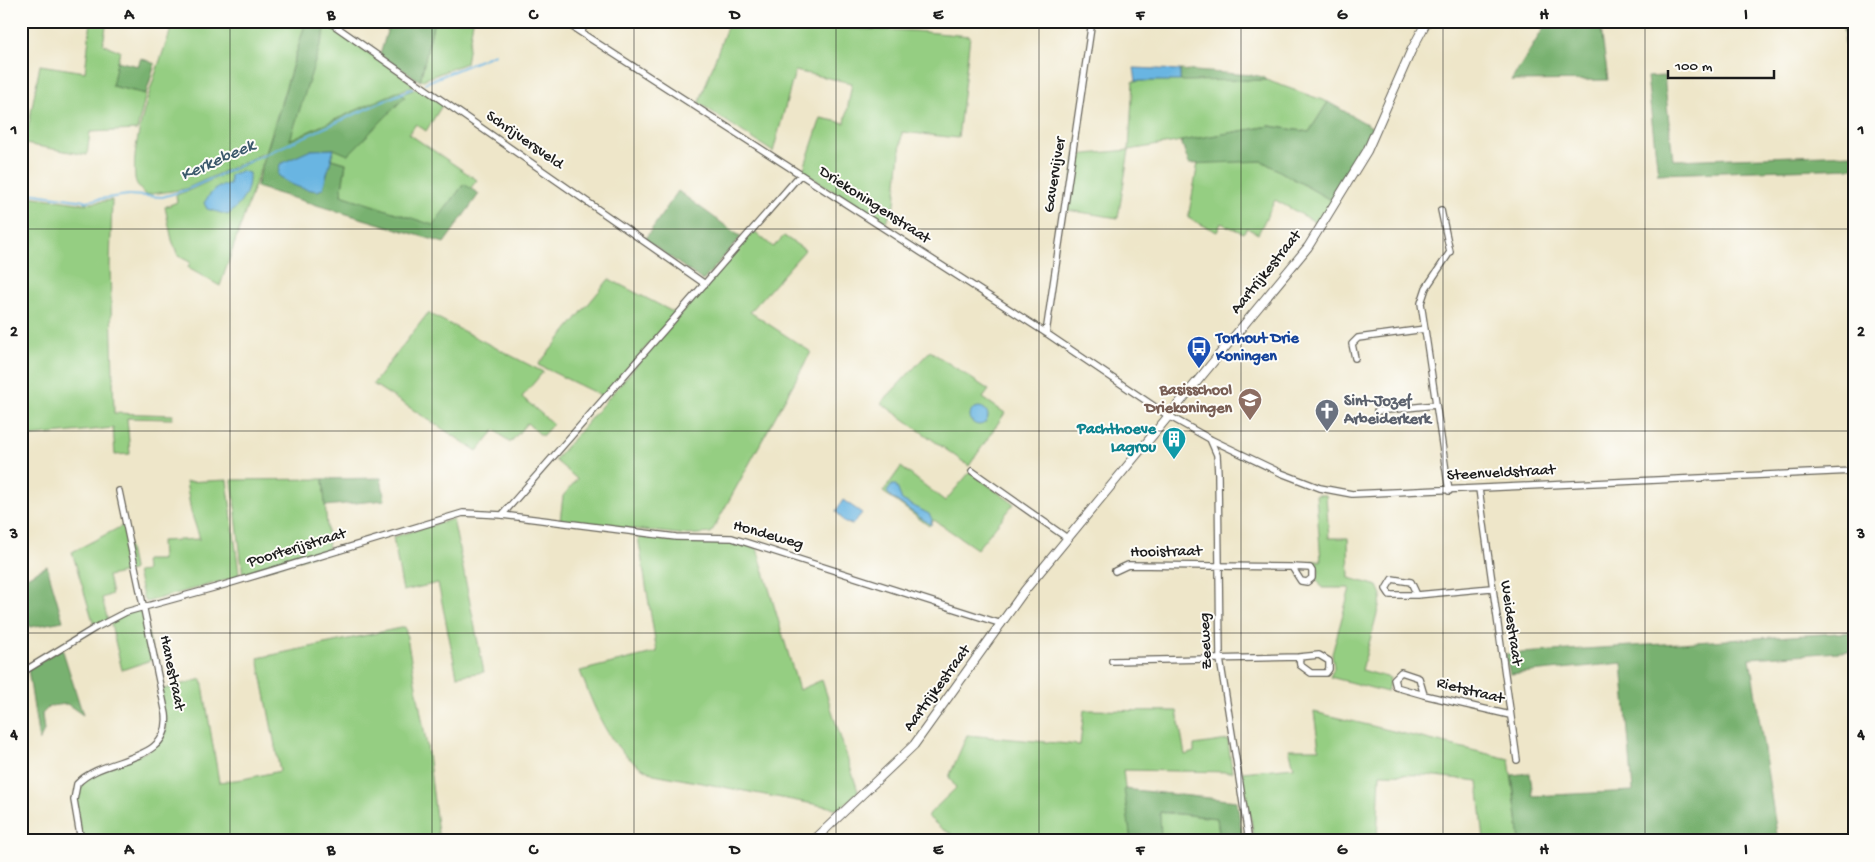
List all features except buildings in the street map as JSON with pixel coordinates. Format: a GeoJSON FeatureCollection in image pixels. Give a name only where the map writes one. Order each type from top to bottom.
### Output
{"type":"FeatureCollection","features":[{"type":"Feature","properties":{"kind":"street","name":"Schrijversveld"},"geometry":{"type":"LineString","coordinates":[[328,21],[705,284]]}},
{"type":"Feature","properties":{"kind":"street","name":"Driekoningenstraat"},"geometry":{"type":"LineString","coordinates":[[564,21],[1046,333],[1167,415]]}},
{"type":"Feature","properties":{"kind":"street"},"geometry":{"type":"LineString","coordinates":[[582,33],[584,21]]}},
{"type":"Feature","properties":{"kind":"street","name":"Gavervijver"},"geometry":{"type":"LineString","coordinates":[[1046,333],[1092,21]]}},
{"type":"Feature","properties":{"kind":"street","name":"Aartrijkestraat"},"geometry":{"type":"LineString","coordinates":[[813,841],[914,745],[1025,590],[1167,415],[1308,247],[1367,151],[1427,21]]}},
{"type":"Feature","properties":{"kind":"street"},"geometry":{"type":"LineString","coordinates":[[502,515],[800,174]]}},
{"type":"Feature","properties":{"kind":"street"},"geometry":{"type":"LineString","coordinates":[[1441,210],[1450,252],[1421,303],[1448,491]]}},
{"type":"Feature","properties":{"kind":"street"},"geometry":{"type":"LineString","coordinates":[[1355,358],[1352,344],[1358,338],[1425,329]]}},
{"type":"Feature","properties":{"kind":"street"},"geometry":{"type":"LineString","coordinates":[[1378,411],[1436,405]]}},
{"type":"Feature","properties":{"kind":"street","name":"Steenveldstraat"},"geometry":{"type":"LineString","coordinates":[[1167,415],[1210,439],[1281,473],[1327,490],[1352,494],[1479,490],[1854,471]]}},
{"type":"Feature","properties":{"kind":"street","name":"Zeeweg"},"geometry":{"type":"LineString","coordinates":[[1210,439],[1217,455],[1220,659],[1249,841]]}},
{"type":"Feature","properties":{"kind":"street"},"geometry":{"type":"LineString","coordinates":[[972,471],[1067,538]]}},
{"type":"Feature","properties":{"kind":"street","name":"Weidestraat"},"geometry":{"type":"LineString","coordinates":[[1479,490],[1517,760]]}},
{"type":"Feature","properties":{"kind":"street"},"geometry":{"type":"LineString","coordinates":[[119,491],[142,607]]}},
{"type":"Feature","properties":{"kind":"street","name":"Hondeweg"},"geometry":{"type":"LineString","coordinates":[[458,515],[482,513],[676,537],[732,538],[1002,624]]}},
{"type":"Feature","properties":{"kind":"street","name":"Poorterijstraat"},"geometry":{"type":"LineString","coordinates":[[21,673],[95,628],[126,612],[224,585],[458,515]]}},
{"type":"Feature","properties":{"kind":"street","name":"Hooistraat"},"geometry":{"type":"LineString","coordinates":[[1115,571],[1128,565],[1292,567]]}},
{"type":"Feature","properties":{"kind":"street"},"geometry":{"type":"LineString","coordinates":[[1417,595],[1414,586],[1407,580],[1392,579],[1386,586],[1390,596],[1417,595],[1492,588]]}},
{"type":"Feature","properties":{"kind":"street","name":"Hanestraat"},"geometry":{"type":"LineString","coordinates":[[81,841],[74,800],[77,784],[94,772],[148,751],[163,739],[166,730],[166,714],[142,607]]}},
{"type":"Feature","properties":{"kind":"street"},"geometry":{"type":"LineString","coordinates":[[1112,661],[1323,656],[1329,661],[1329,669],[1326,673],[1322,674],[1307,672],[1300,665],[1299,657]]}},
{"type":"Feature","properties":{"kind":"street","name":"Rietstraat"},"geometry":{"type":"LineString","coordinates":[[1424,695],[1419,678],[1406,672],[1397,674],[1394,679],[1396,687],[1424,695],[1510,715]]}},
{"type":"Feature","properties":{"kind":"green space"},"geometry":{"type":"Polygon","coordinates":[[[91,21],[107,21],[103,44],[120,51],[112,86],[146,94],[137,130],[90,132],[87,155],[25,144],[40,65],[85,72],[91,21]]]}},
{"type":"Feature","properties":{"kind":"green space"},"geometry":{"type":"Polygon","coordinates":[[[174,21],[306,21],[266,152],[185,189],[145,195],[135,178],[137,142],[147,99],[174,21]]]}},
{"type":"Feature","properties":{"kind":"green space"},"geometry":{"type":"Polygon","coordinates":[[[306,21],[323,21],[327,24],[290,140],[399,91],[405,97],[348,155],[334,149],[311,150],[323,188],[331,159],[346,163],[341,195],[433,225],[464,184],[479,194],[444,243],[256,187],[306,21]]]}},
{"type":"Feature","properties":{"kind":"green space"},"geometry":{"type":"Polygon","coordinates":[[[390,21],[434,21],[420,81],[380,55],[390,21]]]}},
{"type":"Feature","properties":{"kind":"green space"},"geometry":{"type":"Polygon","coordinates":[[[434,21],[473,21],[466,63],[420,81],[434,21]]]}},
{"type":"Feature","properties":{"kind":"green space"},"geometry":{"type":"Polygon","coordinates":[[[1548,21],[1600,21],[1608,80],[1511,81],[1548,21]]]}},
{"type":"Feature","properties":{"kind":"green space"},"geometry":{"type":"Polygon","coordinates":[[[1842,21],[1854,21],[1854,107],[1842,21]]]}},
{"type":"Feature","properties":{"kind":"green space"},"geometry":{"type":"Polygon","coordinates":[[[327,24],[415,85],[289,140],[327,24]]]}},
{"type":"Feature","properties":{"kind":"green space"},"geometry":{"type":"Polygon","coordinates":[[[728,24],[914,31],[970,36],[958,138],[902,132],[895,204],[884,225],[803,171],[821,118],[845,123],[852,83],[795,71],[773,152],[699,103],[728,24]]]}},
{"type":"Feature","properties":{"kind":"green space"},"geometry":{"type":"Polygon","coordinates":[[[141,58],[155,64],[146,94],[112,86],[117,61],[138,66],[141,58]]]}},
{"type":"Feature","properties":{"kind":"green space"},"geometry":{"type":"Polygon","coordinates":[[[1180,70],[1253,75],[1263,77],[1266,80],[1180,81],[1180,70]]]}},
{"type":"Feature","properties":{"kind":"green space"},"geometry":{"type":"Polygon","coordinates":[[[1664,76],[1673,160],[1854,154],[1854,168],[1658,174],[1647,77],[1664,76]]]}},
{"type":"Feature","properties":{"kind":"green space"},"geometry":{"type":"Polygon","coordinates":[[[1266,80],[1328,102],[1309,132],[1270,126],[1129,150],[1133,81],[1266,80]]]}},
{"type":"Feature","properties":{"kind":"green space"},"geometry":{"type":"Polygon","coordinates":[[[418,88],[443,104],[426,131],[416,124],[409,134],[477,180],[470,189],[463,185],[433,226],[341,195],[346,163],[331,159],[334,149],[405,97],[402,94],[418,88]]]}},
{"type":"Feature","properties":{"kind":"green space"},"geometry":{"type":"Polygon","coordinates":[[[1328,102],[1372,127],[1334,202],[1262,161],[1189,164],[1181,141],[1270,126],[1309,132],[1328,102]]]}},
{"type":"Feature","properties":{"kind":"green space"},"geometry":{"type":"Polygon","coordinates":[[[1129,150],[1118,218],[1067,210],[1076,155],[1129,150]]]}},
{"type":"Feature","properties":{"kind":"green space"},"geometry":{"type":"Polygon","coordinates":[[[265,155],[220,286],[188,268],[190,262],[178,256],[172,240],[165,207],[177,202],[176,195],[265,155]]]}},
{"type":"Feature","properties":{"kind":"green space"},"geometry":{"type":"Polygon","coordinates":[[[1262,161],[1334,202],[1319,224],[1275,200],[1258,234],[1247,228],[1243,233],[1221,223],[1217,232],[1188,218],[1198,163],[1262,161]]]}},
{"type":"Feature","properties":{"kind":"green space"},"geometry":{"type":"Polygon","coordinates":[[[678,191],[741,237],[703,281],[645,239],[678,191]]]}},
{"type":"Feature","properties":{"kind":"green space"},"geometry":{"type":"Polygon","coordinates":[[[21,195],[85,204],[112,200],[110,266],[114,413],[173,415],[172,419],[127,418],[130,454],[115,455],[113,428],[21,437],[21,195]]]}},
{"type":"Feature","properties":{"kind":"green space"},"geometry":{"type":"Polygon","coordinates":[[[753,230],[773,247],[784,236],[805,250],[750,312],[811,352],[711,533],[688,535],[560,521],[563,496],[577,479],[555,460],[753,230]]]}},
{"type":"Feature","properties":{"kind":"green space"},"geometry":{"type":"Polygon","coordinates":[[[609,279],[675,313],[604,397],[538,365],[609,279]]]}},
{"type":"Feature","properties":{"kind":"green space"},"geometry":{"type":"Polygon","coordinates":[[[428,313],[543,372],[522,397],[553,424],[542,436],[527,423],[510,443],[495,430],[477,451],[373,384],[428,313]]]}},
{"type":"Feature","properties":{"kind":"green space"},"geometry":{"type":"Polygon","coordinates":[[[930,351],[989,390],[983,398],[1005,413],[969,466],[881,403],[930,351]]]}},
{"type":"Feature","properties":{"kind":"green space"},"geometry":{"type":"Polygon","coordinates":[[[901,467],[945,501],[970,472],[1014,504],[977,549],[934,520],[929,526],[883,492],[901,467]]]}},
{"type":"Feature","properties":{"kind":"green space"},"geometry":{"type":"Polygon","coordinates":[[[381,478],[385,500],[325,506],[323,479],[381,478]]]}},
{"type":"Feature","properties":{"kind":"green space"},"geometry":{"type":"Polygon","coordinates":[[[323,479],[329,551],[243,576],[232,480],[323,479]]]}},
{"type":"Feature","properties":{"kind":"green space"},"geometry":{"type":"Polygon","coordinates":[[[227,480],[239,573],[237,577],[146,602],[137,572],[146,571],[145,560],[162,560],[161,541],[200,539],[191,512],[186,482],[227,480]]]}},
{"type":"Feature","properties":{"kind":"green space"},"geometry":{"type":"Polygon","coordinates":[[[1316,495],[1326,495],[1329,538],[1348,538],[1349,578],[1378,586],[1382,595],[1362,670],[1390,678],[1387,692],[1330,677],[1334,668],[1332,654],[1350,588],[1322,588],[1317,579],[1319,570],[1312,561],[1321,561],[1316,495]]]}},
{"type":"Feature","properties":{"kind":"green space"},"geometry":{"type":"Polygon","coordinates":[[[453,519],[484,672],[457,676],[438,583],[403,591],[393,537],[453,519]]]}},
{"type":"Feature","properties":{"kind":"green space"},"geometry":{"type":"Polygon","coordinates":[[[124,525],[133,568],[132,571],[108,576],[112,594],[102,598],[108,621],[95,628],[72,552],[124,525]]]}},
{"type":"Feature","properties":{"kind":"green space"},"geometry":{"type":"Polygon","coordinates":[[[638,537],[680,542],[728,540],[757,548],[799,690],[822,680],[858,791],[840,809],[654,774],[639,766],[616,744],[599,717],[580,671],[657,652],[638,537]]]}},
{"type":"Feature","properties":{"kind":"green space"},"geometry":{"type":"Polygon","coordinates":[[[47,566],[63,621],[30,627],[21,597],[21,580],[47,566]]]}},
{"type":"Feature","properties":{"kind":"green space"},"geometry":{"type":"Polygon","coordinates":[[[142,607],[154,659],[122,670],[110,620],[142,607]]]}},
{"type":"Feature","properties":{"kind":"green space"},"geometry":{"type":"Polygon","coordinates":[[[405,627],[427,746],[439,841],[81,841],[75,794],[82,779],[148,751],[166,730],[160,690],[202,679],[219,782],[280,771],[258,658],[405,627]]]}},
{"type":"Feature","properties":{"kind":"green space"},"geometry":{"type":"Polygon","coordinates":[[[1854,632],[1854,651],[1750,658],[1778,841],[1520,841],[1512,775],[1530,773],[1533,796],[1633,791],[1622,663],[1510,674],[1505,654],[1854,632]]]}},
{"type":"Feature","properties":{"kind":"green space"},"geometry":{"type":"Polygon","coordinates":[[[62,648],[83,715],[67,704],[50,706],[42,714],[44,731],[39,741],[28,669],[62,648]]]}},
{"type":"Feature","properties":{"kind":"green space"},"geometry":{"type":"Polygon","coordinates":[[[1084,710],[1177,711],[1185,755],[1194,752],[1194,745],[1228,740],[1232,772],[1123,770],[1131,841],[965,841],[942,829],[927,816],[956,788],[949,777],[967,735],[1080,745],[1084,710]]]}},
{"type":"Feature","properties":{"kind":"green space"},"geometry":{"type":"Polygon","coordinates":[[[1314,712],[1509,759],[1520,841],[1484,841],[1478,781],[1426,775],[1380,774],[1377,841],[1255,841],[1242,772],[1294,767],[1289,749],[1319,749],[1314,712]]]}},
{"type":"Feature","properties":{"kind":"green space"},"geometry":{"type":"Polygon","coordinates":[[[1124,789],[1237,801],[1243,841],[1220,841],[1217,818],[1160,812],[1161,841],[1131,841],[1124,789]]]}},
{"type":"Feature","properties":{"kind":"green space"},"geometry":{"type":"Polygon","coordinates":[[[1159,812],[1217,818],[1220,841],[1161,841],[1159,812]]]}},
{"type":"Feature","properties":{"kind":"water"},"geometry":{"type":"Polygon","coordinates":[[[1134,68],[1180,70],[1180,81],[1136,81],[1134,68]]]}},
{"type":"Feature","properties":{"kind":"water"},"geometry":{"type":"Polygon","coordinates":[[[334,149],[323,188],[318,191],[287,182],[278,175],[280,164],[311,150],[334,149]]]}},
{"type":"Feature","properties":{"kind":"water"},"geometry":{"type":"Polygon","coordinates":[[[241,171],[249,173],[249,180],[245,196],[238,206],[228,215],[207,209],[204,203],[211,193],[221,186],[230,185],[230,175],[241,171]]]}},
{"type":"Feature","properties":{"kind":"water"},"geometry":{"type":"Polygon","coordinates":[[[979,407],[985,410],[988,416],[985,422],[979,425],[973,422],[970,416],[973,410],[979,407]]]}},
{"type":"Feature","properties":{"kind":"water"},"geometry":{"type":"Polygon","coordinates":[[[892,485],[896,485],[902,500],[929,514],[932,519],[931,525],[891,497],[887,492],[892,485]]]}},
{"type":"Feature","properties":{"kind":"water"},"geometry":{"type":"Polygon","coordinates":[[[843,500],[862,513],[853,524],[845,523],[836,511],[843,500]]]}},
{"type":"Feature","properties":{"kind":"waterway","name":"Kerkebeek"},"geometry":{"type":"LineString","coordinates":[[425,83],[495,54]]}},
{"type":"Feature","properties":{"kind":"waterway","name":"Kerkebeek"},"geometry":{"type":"LineString","coordinates":[[21,192],[85,201],[128,195],[162,197],[186,190],[413,88]]}},
{"type":"Feature","properties":{"kind":"place","name":"Torhout Drie Koningen"},"geometry":{"type":"Point","coordinates":[1199,369]}},
{"type":"Feature","properties":{"kind":"place","name":"Basisschool Driekoningen"},"geometry":{"type":"Point","coordinates":[1250,421]}},
{"type":"Feature","properties":{"kind":"place","name":"Sint-Jozef Arbeiderkerk"},"geometry":{"type":"Point","coordinates":[1327,432]}},
{"type":"Feature","properties":{"kind":"place","name":"Pachthoeve Lagrou"},"geometry":{"type":"Point","coordinates":[1174,460]}}]}
